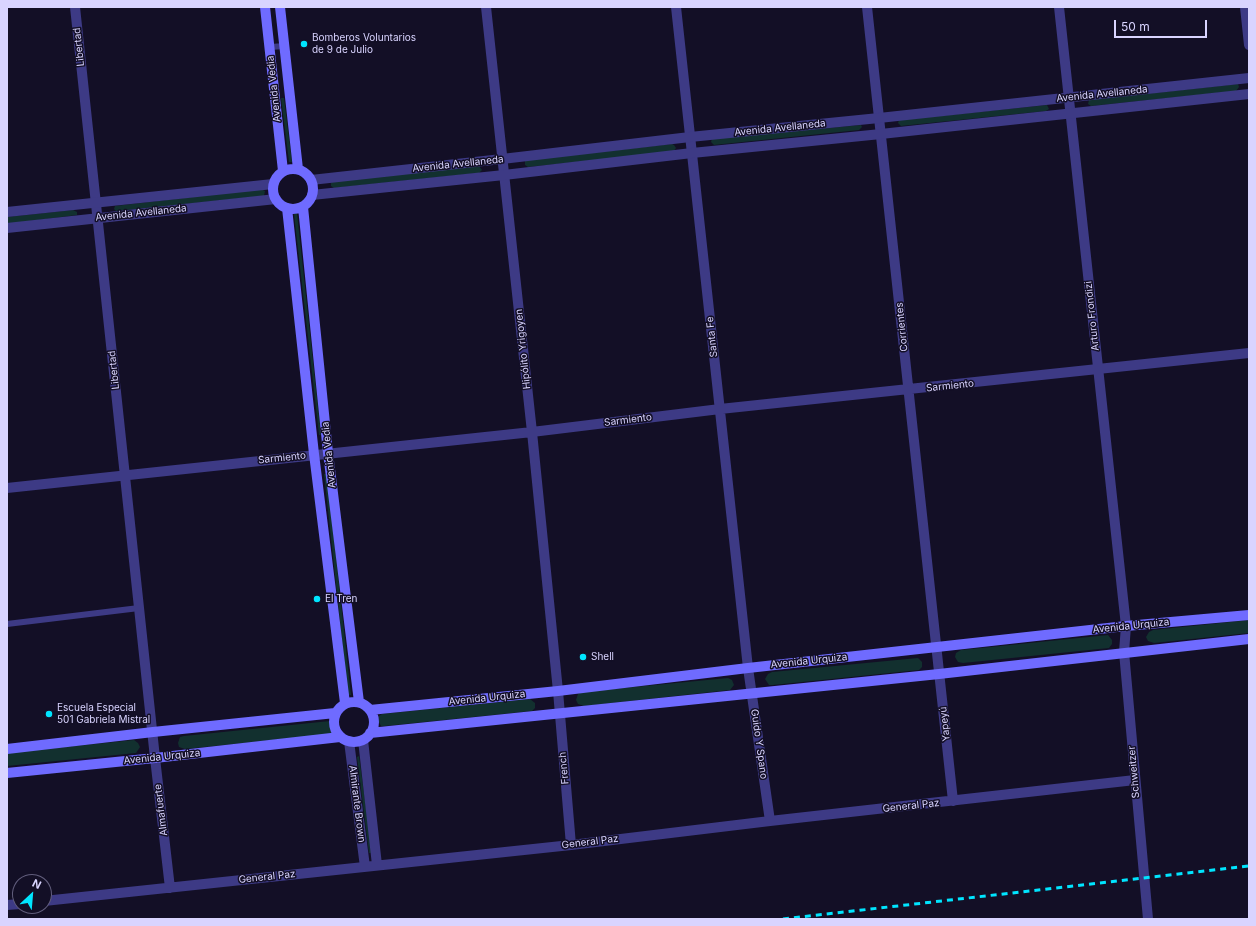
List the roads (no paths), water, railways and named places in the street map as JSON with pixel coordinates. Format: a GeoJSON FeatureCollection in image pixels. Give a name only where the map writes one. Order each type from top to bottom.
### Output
{"type":"FeatureCollection","features":[{"type":"Feature","properties":{"kind":"main road","name":"Avenida Vedia"},"geometry":{"type":"LineString","coordinates":[[265,7],[283,171]]}},
{"type":"Feature","properties":{"kind":"main road","name":"Avenida Vedia"},"geometry":{"type":"LineString","coordinates":[[280,7],[298,169]]}},
{"type":"Feature","properties":{"kind":"main road"},"geometry":{"type":"LineString","coordinates":[[298,169],[306,173],[311,180],[313,185],[312,195],[309,202],[303,207],[292,209],[287,208],[276,199],[273,184],[279,174],[283,171],[298,169]]}},
{"type":"Feature","properties":{"kind":"main road","name":"Avenida Vedia"},"geometry":{"type":"LineString","coordinates":[[303,207],[328,453],[359,702]]}},
{"type":"Feature","properties":{"kind":"main road","name":"Avenida Vedia"},"geometry":{"type":"LineString","coordinates":[[287,208],[314,454],[345,704]]}},
{"type":"Feature","properties":{"kind":"main road","name":"Avenida Urquiza"},"geometry":{"type":"LineString","coordinates":[[370,710],[558,691],[748,668],[1126,626],[1249,615]]}},
{"type":"Feature","properties":{"kind":"main road"},"geometry":{"type":"LineString","coordinates":[[366,736],[373,727],[374,721],[370,710],[364,704],[350,701],[338,708],[335,713],[334,728],[345,739],[354,742],[366,736],[559,713],[939,674],[1249,639]]}},
{"type":"Feature","properties":{"kind":"main road"},"geometry":{"type":"LineString","coordinates":[[7,749],[335,713]]}},
{"type":"Feature","properties":{"kind":"main road","name":"Avenida Urquiza"},"geometry":{"type":"LineString","coordinates":[[7,773],[345,739]]}},
{"type":"Feature","properties":{"kind":"street","name":"Libertad"},"geometry":{"type":"LineString","coordinates":[[75,7],[153,732]]}},
{"type":"Feature","properties":{"kind":"street","name":"Hipólito Yrigoyen"},"geometry":{"type":"LineString","coordinates":[[486,7],[532,432],[558,691]]}},
{"type":"Feature","properties":{"kind":"street","name":"Santa Fe"},"geometry":{"type":"LineString","coordinates":[[676,7],[748,668]]}},
{"type":"Feature","properties":{"kind":"street","name":"Corrientes"},"geometry":{"type":"LineString","coordinates":[[867,7],[937,648]]}},
{"type":"Feature","properties":{"kind":"street","name":"Arturo Frondizi"},"geometry":{"type":"LineString","coordinates":[[1059,7],[1126,626]]}},
{"type":"Feature","properties":{"kind":"street"},"geometry":{"type":"LineString","coordinates":[[1245,7],[1249,45]]}},
{"type":"Feature","properties":{"kind":"street","name":"Avenida Avellaneda"},"geometry":{"type":"LineString","coordinates":[[311,180],[690,137],[1249,78]]}},
{"type":"Feature","properties":{"kind":"street","name":"Avenida Avellaneda"},"geometry":{"type":"LineString","coordinates":[[312,195],[1249,94]]}},
{"type":"Feature","properties":{"kind":"street","name":"Avenida Avellaneda"},"geometry":{"type":"LineString","coordinates":[[7,212],[273,184]]}},
{"type":"Feature","properties":{"kind":"street","name":"Avenida Avellaneda"},"geometry":{"type":"LineString","coordinates":[[7,228],[276,199]]}},
{"type":"Feature","properties":{"kind":"street","name":"Sarmiento"},"geometry":{"type":"LineString","coordinates":[[7,488],[314,454],[532,432],[720,409],[1249,353]]}},
{"type":"Feature","properties":{"kind":"street","name":"Schweitzer"},"geometry":{"type":"LineString","coordinates":[[1126,626],[1124,652],[1148,919]]}},
{"type":"Feature","properties":{"kind":"street","name":"Yapeyú"},"geometry":{"type":"LineString","coordinates":[[937,648],[953,801]]}},
{"type":"Feature","properties":{"kind":"street","name":"Guido Y Spano"},"geometry":{"type":"LineString","coordinates":[[748,668],[770,821]]}},
{"type":"Feature","properties":{"kind":"street","name":"French"},"geometry":{"type":"LineString","coordinates":[[558,691],[571,845]]}},
{"type":"Feature","properties":{"kind":"street","name":"Almafuerte"},"geometry":{"type":"LineString","coordinates":[[153,732],[170,888]]}},
{"type":"Feature","properties":{"kind":"street","name":"Almirante Brown"},"geometry":{"type":"LineString","coordinates":[[366,736],[378,865]]}},
{"type":"Feature","properties":{"kind":"street","name":"Almirante Brown"},"geometry":{"type":"LineString","coordinates":[[345,739],[365,867]]}},
{"type":"Feature","properties":{"kind":"street","name":"General Paz"},"geometry":{"type":"LineString","coordinates":[[52,900],[571,845],[1135,780]]}},
{"type":"Feature","properties":{"kind":"lane"},"geometry":{"type":"LineString","coordinates":[[270,47],[285,46]]}},
{"type":"Feature","properties":{"kind":"lane"},"geometry":{"type":"LineString","coordinates":[[7,624],[139,608]]}},
{"type":"Feature","properties":{"kind":"railway"},"geometry":{"type":"LineString","coordinates":[[783,919],[1249,866]]}},
{"type":"Feature","properties":{"kind":"place","name":"Bomberos Voluntarios de 9 de Julio"},"geometry":{"type":"Point","coordinates":[304,44]}},
{"type":"Feature","properties":{"kind":"place","name":"El Tren"},"geometry":{"type":"Point","coordinates":[317,599]}},
{"type":"Feature","properties":{"kind":"place","name":"Shell"},"geometry":{"type":"Point","coordinates":[583,657]}},
{"type":"Feature","properties":{"kind":"place","name":"Escuela Especial 501 Gabriela Mistral"},"geometry":{"type":"Point","coordinates":[49,714]}}]}
